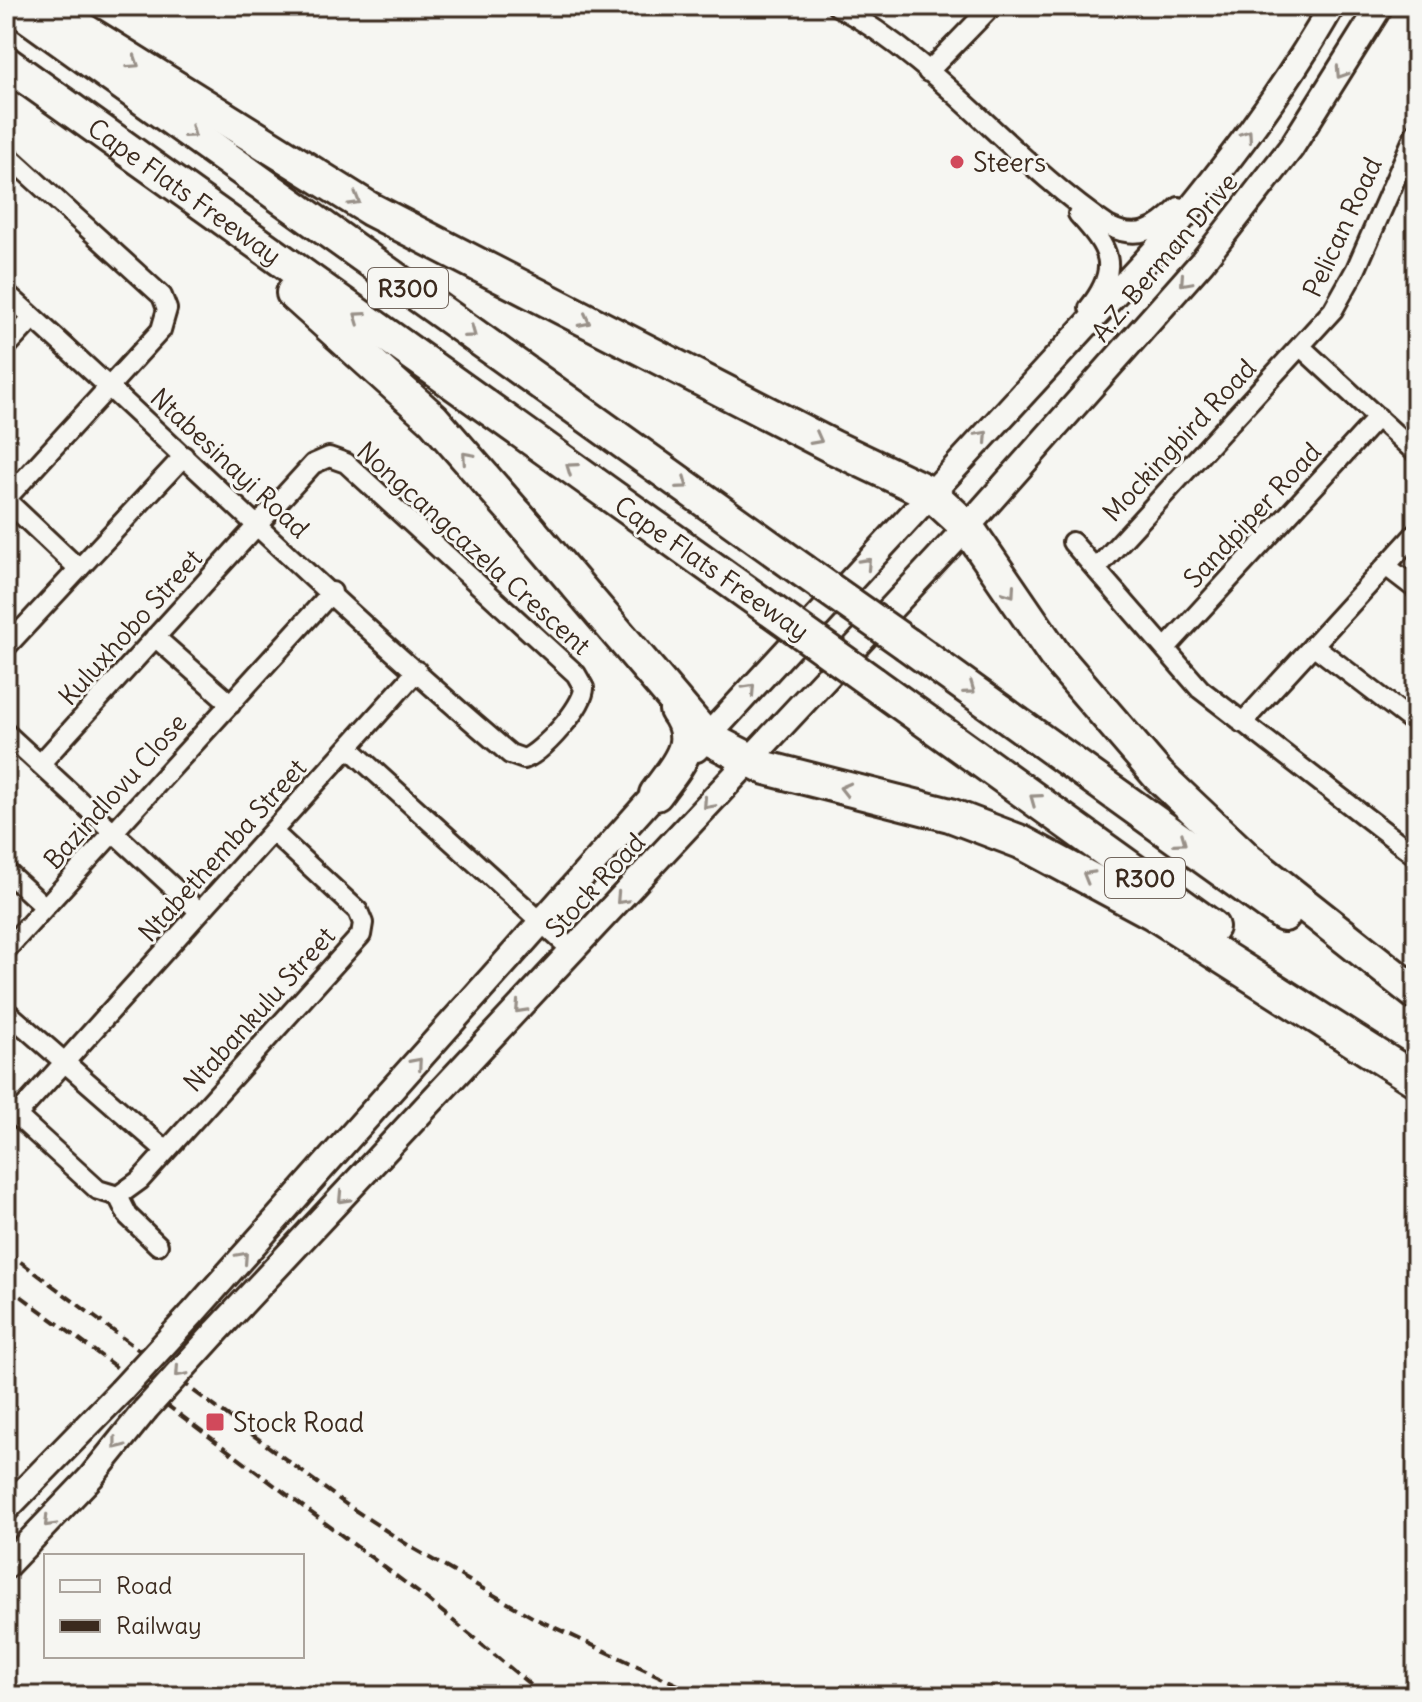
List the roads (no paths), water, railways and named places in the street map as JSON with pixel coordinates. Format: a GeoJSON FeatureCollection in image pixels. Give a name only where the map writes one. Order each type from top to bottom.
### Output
{"type":"FeatureCollection","features":[{"type":"Feature","properties":{"kind":"highway","name":"Cape Flats Freeway"},"geometry":{"type":"LineString","coordinates":[[14,6],[1416,1009]]}},
{"type":"Feature","properties":{"kind":"highway"},"geometry":{"type":"LineString","coordinates":[[45,6],[370,209],[833,447],[930,493],[967,527],[1054,654],[1148,765],[1248,860],[1416,993]]}},
{"type":"Feature","properties":{"kind":"highway","name":"Cape Flats Freeway"},"geometry":{"type":"LineString","coordinates":[[6,63],[873,683],[1416,1077]]}},
{"type":"Feature","properties":{"kind":"highway"},"geometry":{"type":"LineString","coordinates":[[143,163],[175,199],[295,294],[399,386],[518,516],[706,737],[747,761],[950,815],[1021,842],[1153,913],[1416,1077]]}},
{"type":"Feature","properties":{"kind":"highway"},"geometry":{"type":"LineString","coordinates":[[518,516],[683,719],[688,746],[656,794]]}},
{"type":"Feature","properties":{"kind":"main road","name":"A.Z. Berman Drive"},"geometry":{"type":"LineString","coordinates":[[930,493],[1162,243],[1228,162],[1296,65],[1332,6]]}},
{"type":"Feature","properties":{"kind":"main road","name":"A.Z. Berman Drive"},"geometry":{"type":"LineString","coordinates":[[967,527],[1202,262],[1291,148],[1380,6]]}},
{"type":"Feature","properties":{"kind":"main road","name":"Stock Road"},"geometry":{"type":"LineString","coordinates":[[6,1509],[191,1315],[369,1118],[540,920],[930,493]]}},
{"type":"Feature","properties":{"kind":"main road","name":"Stock Road"},"geometry":{"type":"LineString","coordinates":[[6,1566],[91,1477],[145,1410],[215,1333],[967,527]]}},
{"type":"Feature","properties":{"kind":"main road"},"geometry":{"type":"LineString","coordinates":[[706,737],[745,739],[772,719],[850,636],[907,590]]}},
{"type":"Feature","properties":{"kind":"street"},"geometry":{"type":"LineString","coordinates":[[837,6],[873,26],[1067,197],[1119,232],[1144,233],[1165,222],[1228,162]]}},
{"type":"Feature","properties":{"kind":"street"},"geometry":{"type":"LineString","coordinates":[[928,72],[992,6]]}},
{"type":"Feature","properties":{"kind":"street","name":"Pelican Road"},"geometry":{"type":"LineString","coordinates":[[1301,347],[1339,302],[1410,157],[1416,132]]}},
{"type":"Feature","properties":{"kind":"street"},"geometry":{"type":"LineString","coordinates":[[6,154],[165,300],[167,319],[161,330],[6,499],[79,569]]}},
{"type":"Feature","properties":{"kind":"street"},"geometry":{"type":"LineString","coordinates":[[1031,383],[1100,294],[1108,277],[1109,262],[1103,243],[1067,197]]}},
{"type":"Feature","properties":{"kind":"street","name":"Ntabesinayi Road"},"geometry":{"type":"LineString","coordinates":[[6,293],[417,671]]}},
{"type":"Feature","properties":{"kind":"street"},"geometry":{"type":"LineString","coordinates":[[6,347],[33,318]]}},
{"type":"Feature","properties":{"kind":"street"},"geometry":{"type":"LineString","coordinates":[[1301,347],[1416,453]]}},
{"type":"Feature","properties":{"kind":"street","name":"Mockingbird Road"},"geometry":{"type":"LineString","coordinates":[[1096,569],[1301,347]]}},
{"type":"Feature","properties":{"kind":"street","name":"Sandpiper Road"},"geometry":{"type":"LineString","coordinates":[[1165,649],[1378,417]]}},
{"type":"Feature","properties":{"kind":"street"},"geometry":{"type":"LineString","coordinates":[[6,647],[184,456]]}},
{"type":"Feature","properties":{"kind":"street","name":"Nongcangcazela Crescent"},"geometry":{"type":"LineString","coordinates":[[258,524],[313,464],[321,459],[337,458],[576,674],[584,688],[584,697],[535,753],[524,759],[510,754],[417,671]]}},
{"type":"Feature","properties":{"kind":"street","name":"Kuluxhobo Street"},"geometry":{"type":"LineString","coordinates":[[40,764],[258,524]]}},
{"type":"Feature","properties":{"kind":"street"},"geometry":{"type":"LineString","coordinates":[[1242,723],[1416,533]]}},
{"type":"Feature","properties":{"kind":"street"},"geometry":{"type":"LineString","coordinates":[[1072,542],[1200,689],[1416,856]]}},
{"type":"Feature","properties":{"kind":"street"},"geometry":{"type":"LineString","coordinates":[[1386,566],[1416,589]]}},
{"type":"Feature","properties":{"kind":"street","name":"Bazindlovu Close"},"geometry":{"type":"LineString","coordinates":[[6,950],[332,592]]}},
{"type":"Feature","properties":{"kind":"street"},"geometry":{"type":"LineString","coordinates":[[155,637],[231,704]]}},
{"type":"Feature","properties":{"kind":"street"},"geometry":{"type":"LineString","coordinates":[[1313,645],[1416,724]]}},
{"type":"Feature","properties":{"kind":"street","name":"Ntabethemba Street"},"geometry":{"type":"LineString","coordinates":[[11,1110],[63,1062],[417,671]]}},
{"type":"Feature","properties":{"kind":"street"},"geometry":{"type":"LineString","coordinates":[[6,733],[200,912]]}},
{"type":"Feature","properties":{"kind":"street"},"geometry":{"type":"LineString","coordinates":[[349,748],[573,951]]}},
{"type":"Feature","properties":{"kind":"street","name":"Ntabankulu Street"},"geometry":{"type":"LineString","coordinates":[[118,1196],[140,1180],[361,935],[363,923],[358,911],[273,832]]}},
{"type":"Feature","properties":{"kind":"street"},"geometry":{"type":"LineString","coordinates":[[6,871],[45,907]]}},
{"type":"Feature","properties":{"kind":"street"},"geometry":{"type":"LineString","coordinates":[[6,1011],[165,1150]]}},
{"type":"Feature","properties":{"kind":"street"},"geometry":{"type":"LineString","coordinates":[[11,1110],[98,1190],[118,1196],[128,1216],[158,1245]]}},
{"type":"Feature","properties":{"kind":"railway"},"geometry":{"type":"LineString","coordinates":[[6,1251],[347,1505],[414,1549],[534,1618],[702,1696]]}},
{"type":"Feature","properties":{"kind":"railway"},"geometry":{"type":"LineString","coordinates":[[6,1285],[427,1599],[544,1696]]}},
{"type":"Feature","properties":{"kind":"railway"},"geometry":{"type":"LineString","coordinates":[[1414,1696],[1416,1691]]}},
{"type":"Feature","properties":{"kind":"place","name":"Steers"},"geometry":{"type":"Point","coordinates":[957,162]}},
{"type":"Feature","properties":{"kind":"place","name":"Stock Road"},"geometry":{"type":"Point","coordinates":[215,1422]}}]}
